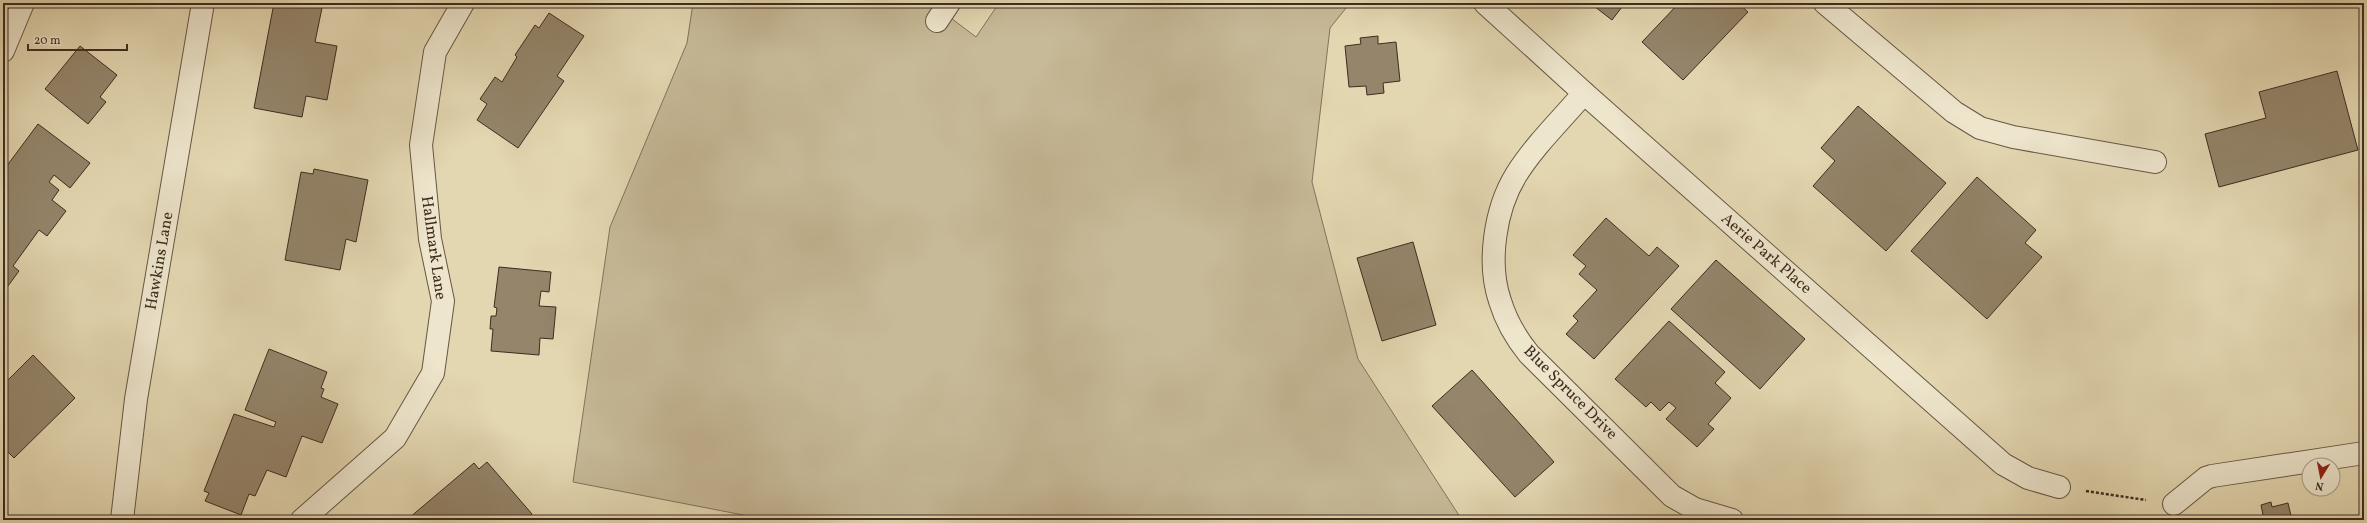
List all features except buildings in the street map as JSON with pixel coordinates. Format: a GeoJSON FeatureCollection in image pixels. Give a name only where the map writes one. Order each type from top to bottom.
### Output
{"type":"FeatureCollection","features":[{"type":"Feature","properties":{"kind":"street"},"geometry":{"type":"LineString","coordinates":[[3,51],[23,3]]}},
{"type":"Feature","properties":{"kind":"street","name":"Hawkins Lane"},"geometry":{"type":"LineString","coordinates":[[122,520],[136,399],[203,3]]}},
{"type":"Feature","properties":{"kind":"street","name":"Hallmark Lane"},"geometry":{"type":"LineString","coordinates":[[302,520],[396,438],[433,373],[443,301],[430,240],[421,145],[435,52],[463,3]]}},
{"type":"Feature","properties":{"kind":"street"},"geometry":{"type":"LineString","coordinates":[[937,21],[949,3]]}},
{"type":"Feature","properties":{"kind":"street","name":"Aerie Park Place"},"geometry":{"type":"LineString","coordinates":[[1485,3],[1584,94],[2003,464],[2028,478],[2059,487]]}},
{"type":"Feature","properties":{"kind":"street"},"geometry":{"type":"LineString","coordinates":[[1825,3],[1954,112],[1976,125],[2013,137],[2155,162]]}},
{"type":"Feature","properties":{"kind":"street","name":"Blue Spruce Drive"},"geometry":{"type":"LineString","coordinates":[[1584,94],[1524,163],[1507,193],[1501,211],[1494,257],[1495,278],[1499,301],[1518,341],[1528,354],[1672,496],[1695,509],[1732,520]]}},
{"type":"Feature","properties":{"kind":"street"},"geometry":{"type":"LineString","coordinates":[[2174,504],[2206,478],[2212,476],[2364,453]]}},
{"type":"Feature","properties":{"kind":"path"},"geometry":{"type":"LineString","coordinates":[[2059,487],[2174,504]]}},
{"type":"Feature","properties":{"kind":"shaded area"},"geometry":{"type":"Polygon","coordinates":[[[693,3],[931,3],[976,37],[999,3],[1350,3],[1330,28],[1312,182],[1358,359],[1462,520],[769,520],[573,482],[610,227],[687,43],[693,3]]]}}]}
